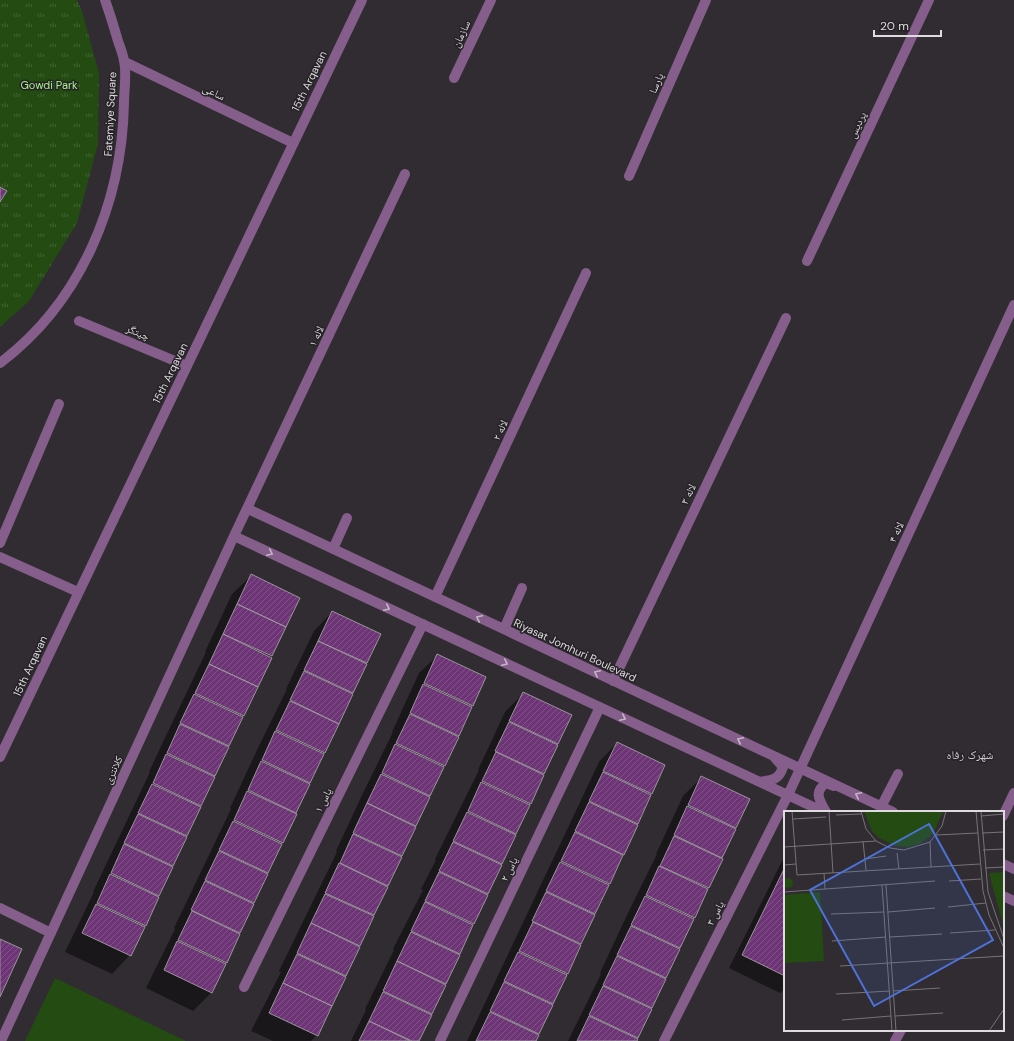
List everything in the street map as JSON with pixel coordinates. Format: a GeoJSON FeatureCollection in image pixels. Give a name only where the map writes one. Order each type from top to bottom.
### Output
{"type":"FeatureCollection","features":[{"type":"Feature","properties":{"kind":"street","name":"Fatemiye Square"},"geometry":{"type":"LineString","coordinates":[[0,363],[17,350],[57,306],[84,264],[105,217],[118,168],[124,118],[125,62],[105,0]]}},
{"type":"Feature","properties":{"kind":"street","name":"15th Arqavan"},"geometry":{"type":"LineString","coordinates":[[0,757],[362,0]]}},
{"type":"Feature","properties":{"kind":"street","name":"سازمان"},"geometry":{"type":"LineString","coordinates":[[454,78],[491,0]]}},
{"type":"Feature","properties":{"kind":"street","name":"پارسا"},"geometry":{"type":"LineString","coordinates":[[629,176],[706,0]]}},
{"type":"Feature","properties":{"kind":"street","name":"پردیس"},"geometry":{"type":"LineString","coordinates":[[807,261],[929,0]]}},
{"type":"Feature","properties":{"kind":"street","name":"ساعی"},"geometry":{"type":"LineString","coordinates":[[125,62],[293,143]]}},
{"type":"Feature","properties":{"kind":"street","name":"لاله ۱"},"geometry":{"type":"LineString","coordinates":[[248,509],[405,174]]}},
{"type":"Feature","properties":{"kind":"street","name":"لاله ۲"},"geometry":{"type":"LineString","coordinates":[[435,597],[586,273]]}},
{"type":"Feature","properties":{"kind":"street","name":"لاله ۴"},"geometry":{"type":"LineString","coordinates":[[788,795],[1014,305]]}},
{"type":"Feature","properties":{"kind":"street","name":"لاله ۳"},"geometry":{"type":"LineString","coordinates":[[613,681],[786,318]]}},
{"type":"Feature","properties":{"kind":"street","name":"چیتگر"},"geometry":{"type":"LineString","coordinates":[[79,320],[187,366]]}},
{"type":"Feature","properties":{"kind":"street"},"geometry":{"type":"LineString","coordinates":[[0,543],[59,404]]}},
{"type":"Feature","properties":{"kind":"street","name":"کلانتری"},"geometry":{"type":"LineString","coordinates":[[0,1041],[234,536],[248,509]]}},
{"type":"Feature","properties":{"kind":"street","name":"Riyasat Jomhuri Boulevard"},"geometry":{"type":"LineString","coordinates":[[248,509],[891,811]]}},
{"type":"Feature","properties":{"kind":"street"},"geometry":{"type":"LineString","coordinates":[[333,549],[347,518]]}},
{"type":"Feature","properties":{"kind":"street"},"geometry":{"type":"LineString","coordinates":[[234,536],[320,579],[423,624],[823,811]]}},
{"type":"Feature","properties":{"kind":"street"},"geometry":{"type":"LineString","coordinates":[[0,556],[78,592]]}},
{"type":"Feature","properties":{"kind":"street"},"geometry":{"type":"LineString","coordinates":[[504,629],[522,588]]}},
{"type":"Feature","properties":{"kind":"street","name":"یاس ۱"},"geometry":{"type":"LineString","coordinates":[[244,987],[423,624]]}},
{"type":"Feature","properties":{"kind":"street","name":"یاس ۲"},"geometry":{"type":"LineString","coordinates":[[440,1041],[600,707]]}},
{"type":"Feature","properties":{"kind":"street"},"geometry":{"type":"LineString","coordinates":[[760,782],[774,779],[781,775],[783,767],[772,755]]}},
{"type":"Feature","properties":{"kind":"street"},"geometry":{"type":"LineString","coordinates":[[881,806],[898,774]]}},
{"type":"Feature","properties":{"kind":"street"},"geometry":{"type":"LineString","coordinates":[[824,811],[819,801],[818,791],[821,786],[826,783],[841,788]]}},
{"type":"Feature","properties":{"kind":"street"},"geometry":{"type":"LineString","coordinates":[[1004,814],[1014,793]]}},
{"type":"Feature","properties":{"kind":"street","name":"یاس ۳"},"geometry":{"type":"LineString","coordinates":[[664,1041],[788,795]]}},
{"type":"Feature","properties":{"kind":"street"},"geometry":{"type":"LineString","coordinates":[[1004,864],[1014,869]]}},
{"type":"Feature","properties":{"kind":"street"},"geometry":{"type":"LineString","coordinates":[[1004,896],[1014,901]]}},
{"type":"Feature","properties":{"kind":"street"},"geometry":{"type":"LineString","coordinates":[[0,908],[51,933]]}},
{"type":"Feature","properties":{"kind":"street"},"geometry":{"type":"LineString","coordinates":[[896,1041],[901,1031]]}},
{"type":"Feature","properties":{"kind":"green space","name":"Gowdi Park"},"geometry":{"type":"Polygon","coordinates":[[[0,0],[77,0],[82,11],[99,73],[98,144],[77,223],[29,301],[0,327],[0,0]]]}},
{"type":"Feature","properties":{"kind":"green space"},"geometry":{"type":"Polygon","coordinates":[[[55,978],[186,1041],[25,1041],[55,978]]]}},
{"type":"Feature","properties":{"kind":"building"},"geometry":{"type":"Polygon","coordinates":[[[0,187],[7,191],[0,202],[0,187]]]}},
{"type":"Feature","properties":{"kind":"building"},"geometry":{"type":"Polygon","coordinates":[[[251,574],[300,598],[286,627],[237,604],[251,574]]]}},
{"type":"Feature","properties":{"kind":"building"},"geometry":{"type":"Polygon","coordinates":[[[237,604],[286,627],[272,656],[223,634],[237,604]]]}},
{"type":"Feature","properties":{"kind":"building"},"geometry":{"type":"Polygon","coordinates":[[[332,611],[381,634],[367,663],[318,641],[332,611]]]}},
{"type":"Feature","properties":{"kind":"building"},"geometry":{"type":"Polygon","coordinates":[[[223,634],[272,658],[258,687],[209,664],[223,634]]]}},
{"type":"Feature","properties":{"kind":"building"},"geometry":{"type":"Polygon","coordinates":[[[318,641],[367,664],[353,693],[304,670],[318,641]]]}},
{"type":"Feature","properties":{"kind":"building"},"geometry":{"type":"Polygon","coordinates":[[[437,654],[486,677],[473,706],[424,683],[437,654]]]}},
{"type":"Feature","properties":{"kind":"building"},"geometry":{"type":"Polygon","coordinates":[[[209,664],[258,687],[244,716],[195,693],[209,664]]]}},
{"type":"Feature","properties":{"kind":"building"},"geometry":{"type":"Polygon","coordinates":[[[304,671],[353,694],[339,724],[290,700],[304,671]]]}},
{"type":"Feature","properties":{"kind":"building"},"geometry":{"type":"Polygon","coordinates":[[[423,684],[472,707],[459,736],[410,713],[423,684]]]}},
{"type":"Feature","properties":{"kind":"building"},"geometry":{"type":"Polygon","coordinates":[[[523,692],[572,715],[558,744],[509,721],[523,692]]]}},
{"type":"Feature","properties":{"kind":"building"},"geometry":{"type":"Polygon","coordinates":[[[194,694],[243,717],[229,746],[180,723],[194,694]]]}},
{"type":"Feature","properties":{"kind":"building"},"geometry":{"type":"Polygon","coordinates":[[[290,701],[339,724],[325,753],[276,730],[290,701]]]}},
{"type":"Feature","properties":{"kind":"building"},"geometry":{"type":"Polygon","coordinates":[[[410,714],[459,737],[445,766],[396,743],[410,714]]]}},
{"type":"Feature","properties":{"kind":"building"},"geometry":{"type":"Polygon","coordinates":[[[509,722],[558,745],[544,774],[495,751],[509,722]]]}},
{"type":"Feature","properties":{"kind":"building"},"geometry":{"type":"Polygon","coordinates":[[[180,724],[229,747],[215,776],[167,753],[180,724]]]}},
{"type":"Feature","properties":{"kind":"building"},"geometry":{"type":"Polygon","coordinates":[[[275,731],[324,754],[310,783],[262,760],[275,731]]]}},
{"type":"Feature","properties":{"kind":"building"},"geometry":{"type":"Polygon","coordinates":[[[617,742],[665,765],[652,794],[603,771],[617,742]]]}},
{"type":"Feature","properties":{"kind":"building"},"geometry":{"type":"Polygon","coordinates":[[[395,744],[444,767],[430,796],[382,773],[395,744]]]}},
{"type":"Feature","properties":{"kind":"building"},"geometry":{"type":"Polygon","coordinates":[[[496,752],[544,775],[531,804],[482,781],[496,752]]]}},
{"type":"Feature","properties":{"kind":"building"},"geometry":{"type":"Polygon","coordinates":[[[166,754],[215,777],[201,806],[153,783],[166,754]]]}},
{"type":"Feature","properties":{"kind":"building"},"geometry":{"type":"Polygon","coordinates":[[[261,761],[310,784],[296,813],[248,790],[261,761]]]}},
{"type":"Feature","properties":{"kind":"building"},"geometry":{"type":"Polygon","coordinates":[[[603,772],[651,795],[638,824],[589,801],[603,772]]]}},
{"type":"Feature","properties":{"kind":"building"},"geometry":{"type":"Polygon","coordinates":[[[381,774],[430,797],[416,826],[367,803],[381,774]]]}},
{"type":"Feature","properties":{"kind":"building"},"geometry":{"type":"Polygon","coordinates":[[[701,776],[750,799],[736,828],[688,805],[701,776]]]}},
{"type":"Feature","properties":{"kind":"building"},"geometry":{"type":"Polygon","coordinates":[[[481,782],[530,805],[516,834],[468,811],[481,782]]]}},
{"type":"Feature","properties":{"kind":"building"},"geometry":{"type":"Polygon","coordinates":[[[152,784],[201,807],[187,836],[138,813],[152,784]]]}},
{"type":"Feature","properties":{"kind":"building"},"geometry":{"type":"Polygon","coordinates":[[[247,791],[297,814],[283,843],[234,820],[247,791]]]}},
{"type":"Feature","properties":{"kind":"building"},"geometry":{"type":"Polygon","coordinates":[[[589,802],[638,825],[624,855],[575,831],[589,802]]]}},
{"type":"Feature","properties":{"kind":"building"},"geometry":{"type":"Polygon","coordinates":[[[367,803],[416,827],[402,856],[353,833],[367,803]]]}},
{"type":"Feature","properties":{"kind":"building"},"geometry":{"type":"Polygon","coordinates":[[[687,806],[736,829],[722,858],[674,835],[687,806]]]}},
{"type":"Feature","properties":{"kind":"building"},"geometry":{"type":"Polygon","coordinates":[[[467,812],[516,835],[502,864],[453,841],[467,812]]]}},
{"type":"Feature","properties":{"kind":"building"},"geometry":{"type":"Polygon","coordinates":[[[138,814],[187,837],[173,866],[124,843],[138,814]]]}},
{"type":"Feature","properties":{"kind":"building"},"geometry":{"type":"Polygon","coordinates":[[[233,821],[282,844],[268,873],[219,850],[233,821]]]}},
{"type":"Feature","properties":{"kind":"building"},"geometry":{"type":"Polygon","coordinates":[[[575,832],[623,855],[610,884],[561,861],[575,832]]]}},
{"type":"Feature","properties":{"kind":"building"},"geometry":{"type":"Polygon","coordinates":[[[353,834],[402,857],[388,886],[340,863],[353,834]]]}},
{"type":"Feature","properties":{"kind":"building"},"geometry":{"type":"Polygon","coordinates":[[[674,836],[723,859],[709,888],[660,866],[674,836]]]}},
{"type":"Feature","properties":{"kind":"building"},"geometry":{"type":"Polygon","coordinates":[[[453,842],[502,865],[488,894],[439,871],[453,842]]]}},
{"type":"Feature","properties":{"kind":"building"},"geometry":{"type":"Polygon","coordinates":[[[124,844],[173,867],[159,896],[111,873],[124,844]]]}},
{"type":"Feature","properties":{"kind":"building"},"geometry":{"type":"Polygon","coordinates":[[[219,851],[268,874],[254,903],[205,880],[219,851]]]}},
{"type":"Feature","properties":{"kind":"building"},"geometry":{"type":"Polygon","coordinates":[[[560,862],[609,885],[595,914],[546,891],[560,862]]]}},
{"type":"Feature","properties":{"kind":"building"},"geometry":{"type":"Polygon","coordinates":[[[339,863],[388,887],[374,915],[325,893],[339,863]]]}},
{"type":"Feature","properties":{"kind":"building"},"geometry":{"type":"Polygon","coordinates":[[[659,866],[708,889],[695,918],[646,895],[659,866]]]}},
{"type":"Feature","properties":{"kind":"building"},"geometry":{"type":"Polygon","coordinates":[[[784,869],[784,976],[742,955],[784,869]]]}},
{"type":"Feature","properties":{"kind":"building"},"geometry":{"type":"Polygon","coordinates":[[[439,872],[488,895],[474,924],[425,901],[439,872]]]}},
{"type":"Feature","properties":{"kind":"building"},"geometry":{"type":"Polygon","coordinates":[[[110,874],[159,897],[146,926],[97,903],[110,874]]]}},
{"type":"Feature","properties":{"kind":"building"},"geometry":{"type":"Polygon","coordinates":[[[205,881],[254,904],[240,933],[191,910],[205,881]]]}},
{"type":"Feature","properties":{"kind":"building"},"geometry":{"type":"Polygon","coordinates":[[[546,892],[595,915],[581,944],[532,921],[546,892]]]}},
{"type":"Feature","properties":{"kind":"building"},"geometry":{"type":"Polygon","coordinates":[[[325,894],[374,916],[360,946],[311,923],[325,894]]]}},
{"type":"Feature","properties":{"kind":"building"},"geometry":{"type":"Polygon","coordinates":[[[645,896],[694,919],[680,948],[631,925],[645,896]]]}},
{"type":"Feature","properties":{"kind":"building"},"geometry":{"type":"Polygon","coordinates":[[[425,902],[473,925],[460,954],[411,931],[425,902]]]}},
{"type":"Feature","properties":{"kind":"building"},"geometry":{"type":"Polygon","coordinates":[[[96,904],[145,927],[131,956],[82,933],[96,904]]]}},
{"type":"Feature","properties":{"kind":"building"},"geometry":{"type":"Polygon","coordinates":[[[192,911],[240,934],[227,963],[178,940],[192,911]]]}},
{"type":"Feature","properties":{"kind":"building"},"geometry":{"type":"Polygon","coordinates":[[[533,922],[581,945],[568,974],[519,951],[533,922]]]}},
{"type":"Feature","properties":{"kind":"building"},"geometry":{"type":"Polygon","coordinates":[[[311,923],[360,947],[346,976],[297,953],[311,923]]]}},
{"type":"Feature","properties":{"kind":"building"},"geometry":{"type":"Polygon","coordinates":[[[631,926],[680,949],[666,978],[617,955],[631,926]]]}},
{"type":"Feature","properties":{"kind":"building"},"geometry":{"type":"Polygon","coordinates":[[[411,932],[460,955],[446,984],[397,961],[411,932]]]}},
{"type":"Feature","properties":{"kind":"building"},"geometry":{"type":"Polygon","coordinates":[[[0,939],[22,949],[0,997],[0,939]]]}},
{"type":"Feature","properties":{"kind":"building"},"geometry":{"type":"Polygon","coordinates":[[[177,941],[226,964],[212,993],[164,970],[177,941]]]}},
{"type":"Feature","properties":{"kind":"building"},"geometry":{"type":"Polygon","coordinates":[[[518,952],[567,975],[553,1004],[504,981],[518,952]]]}},
{"type":"Feature","properties":{"kind":"building"},"geometry":{"type":"Polygon","coordinates":[[[297,954],[346,977],[332,1006],[283,983],[297,954]]]}},
{"type":"Feature","properties":{"kind":"building"},"geometry":{"type":"Polygon","coordinates":[[[617,956],[666,979],[652,1008],[603,985],[617,956]]]}},
{"type":"Feature","properties":{"kind":"building"},"geometry":{"type":"Polygon","coordinates":[[[397,961],[446,985],[432,1014],[383,991],[397,961]]]}},
{"type":"Feature","properties":{"kind":"building"},"geometry":{"type":"Polygon","coordinates":[[[504,982],[553,1005],[539,1034],[490,1011],[504,982]]]}},
{"type":"Feature","properties":{"kind":"building"},"geometry":{"type":"Polygon","coordinates":[[[283,983],[332,1006],[318,1036],[269,1013],[283,983]]]}},
{"type":"Feature","properties":{"kind":"building"},"geometry":{"type":"Polygon","coordinates":[[[603,986],[652,1009],[638,1038],[589,1015],[603,986]]]}},
{"type":"Feature","properties":{"kind":"building"},"geometry":{"type":"Polygon","coordinates":[[[383,992],[432,1015],[419,1041],[412,1041],[369,1021],[383,992]]]}},
{"type":"Feature","properties":{"kind":"building"},"geometry":{"type":"Polygon","coordinates":[[[490,1012],[539,1035],[536,1041],[476,1041],[490,1012]]]}},
{"type":"Feature","properties":{"kind":"building"},"geometry":{"type":"Polygon","coordinates":[[[589,1016],[638,1039],[637,1041],[577,1041],[589,1016]]]}},
{"type":"Feature","properties":{"kind":"building"},"geometry":{"type":"Polygon","coordinates":[[[369,1021],[410,1041],[359,1041],[369,1021]]]}},
{"type":"Feature","properties":{"kind":"district","name":"شهرک رفاه"},"geometry":{"type":"Point","coordinates":[970,755]}}]}
